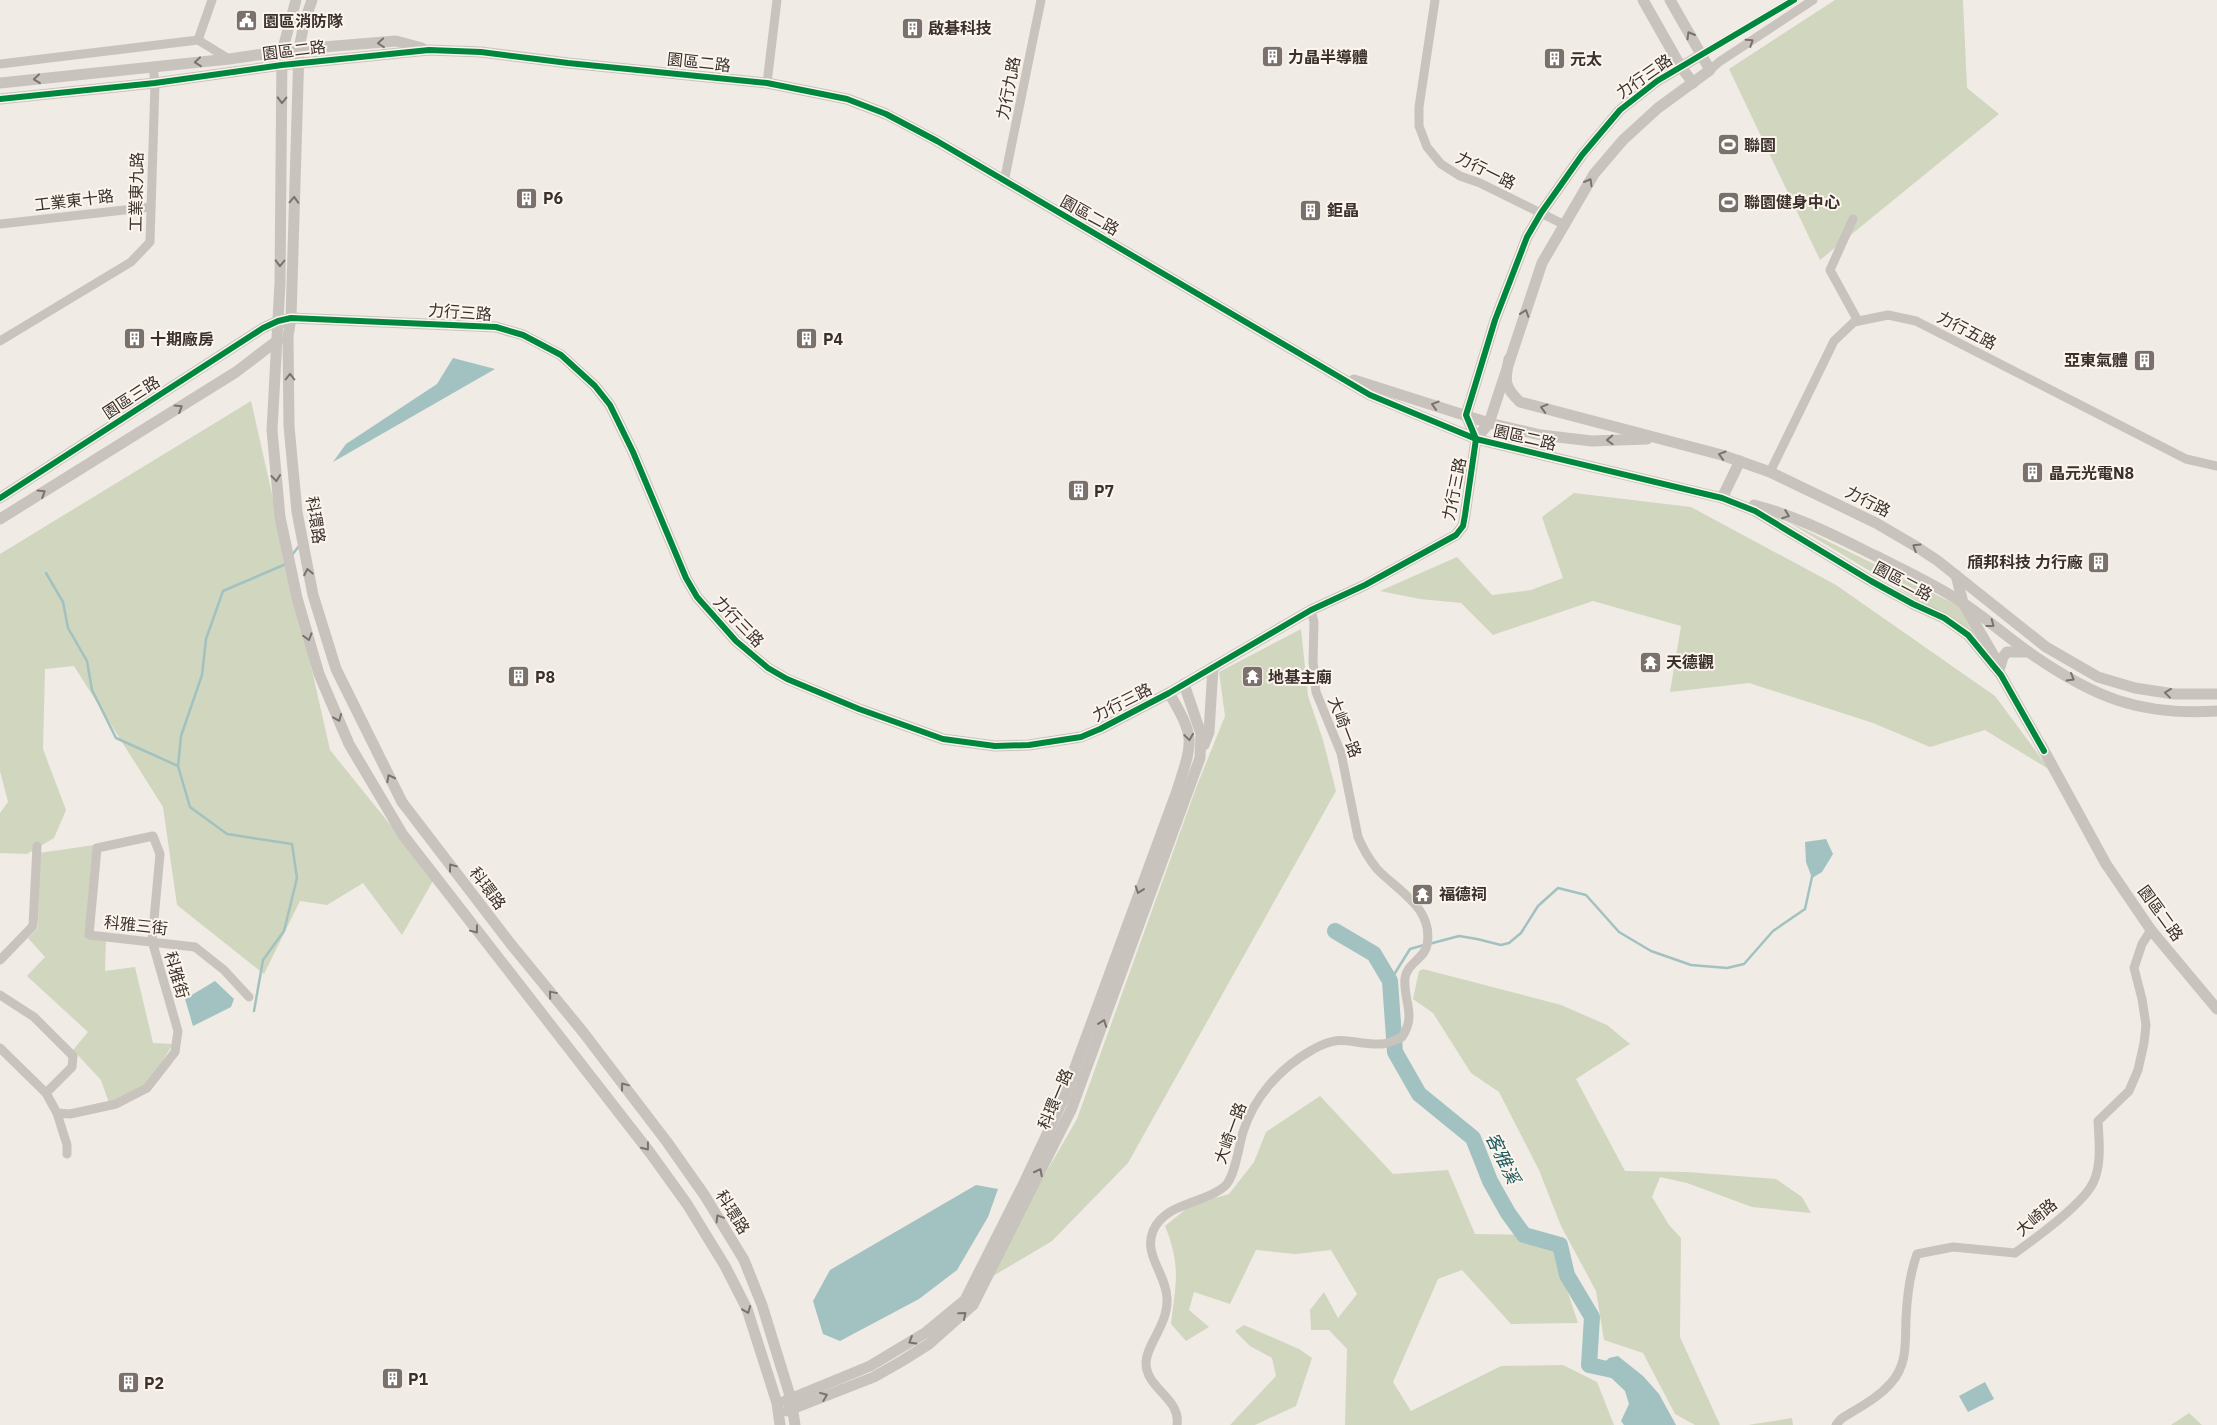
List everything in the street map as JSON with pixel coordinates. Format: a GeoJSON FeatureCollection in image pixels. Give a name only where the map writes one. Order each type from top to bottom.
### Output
{"type":"FeatureCollection","features":[{"type":"Feature","properties":{"kind":"street"},"geometry":{"type":"LineString","coordinates":[[198,40],[212,0]]}},
{"type":"Feature","properties":{"kind":"street"},"geometry":{"type":"LineString","coordinates":[[278,321],[282,52],[296,0]]}},
{"type":"Feature","properties":{"kind":"street"},"geometry":{"type":"LineString","coordinates":[[291,318],[298,63],[304,23],[312,0]]}},
{"type":"Feature","properties":{"kind":"street"},"geometry":{"type":"LineString","coordinates":[[767,83],[777,0]]}},
{"type":"Feature","properties":{"kind":"street","name":"力行九路"},"geometry":{"type":"LineString","coordinates":[[1004,182],[1041,0]]}},
{"type":"Feature","properties":{"kind":"street","name":"力行一路"},"geometry":{"type":"LineString","coordinates":[[1435,0],[1419,107],[1419,126],[1427,147],[1441,164],[1460,176],[1480,183],[1565,225]]}},
{"type":"Feature","properties":{"kind":"street"},"geometry":{"type":"LineString","coordinates":[[1642,0],[1681,67],[1693,83]]}},
{"type":"Feature","properties":{"kind":"street"},"geometry":{"type":"LineString","coordinates":[[1670,0],[1710,70]]}},
{"type":"Feature","properties":{"kind":"street","name":"力行三路"},"geometry":{"type":"LineString","coordinates":[[278,321],[291,318],[496,327],[523,335],[561,355],[595,386],[610,405],[633,452],[686,578],[697,597],[741,646],[768,668],[787,679],[859,709],[943,739],[995,746],[1029,745],[1081,737],[1169,693],[1310,610],[1365,585],[1456,536],[1463,526],[1476,439],[1466,415],[1495,320],[1527,237],[1541,213],[1582,155],[1620,110],[1658,81],[1794,0]]}},
{"type":"Feature","properties":{"kind":"street","name":"力行三路"},"geometry":{"type":"LineString","coordinates":[[1476,439],[1489,423],[1542,263],[1594,174],[1623,140],[1658,108],[1719,62],[1813,0]]}},
{"type":"Feature","properties":{"kind":"street"},"geometry":{"type":"LineString","coordinates":[[0,64],[198,40],[229,59]]}},
{"type":"Feature","properties":{"kind":"street","name":"園區二路"},"geometry":{"type":"LineString","coordinates":[[0,83],[229,59],[299,49],[396,41],[429,50]]}},
{"type":"Feature","properties":{"kind":"street","name":"園區二路"},"geometry":{"type":"LineString","coordinates":[[0,99],[155,83],[298,63],[429,50],[481,52],[568,63],[767,83],[847,99],[886,114],[937,141],[1370,395],[1476,439],[1722,498],[1755,510],[1871,581],[1944,618],[1968,635],[2001,675],[2106,864],[2152,930],[2217,1009]]}},
{"type":"Feature","properties":{"kind":"street","name":"工業東九路"},"geometry":{"type":"LineString","coordinates":[[0,341],[131,262],[150,242],[155,83],[153,67]]}},
{"type":"Feature","properties":{"kind":"street","name":"工業東十路"},"geometry":{"type":"LineString","coordinates":[[0,224],[151,207]]}},
{"type":"Feature","properties":{"kind":"street"},"geometry":{"type":"LineString","coordinates":[[1853,219],[1830,270],[1858,321]]}},
{"type":"Feature","properties":{"kind":"street","name":"力行五路"},"geometry":{"type":"LineString","coordinates":[[1770,472],[1834,341],[1854,322],[1888,315],[1916,321],[2186,459],[2217,466]]}},
{"type":"Feature","properties":{"kind":"street","name":"科環路"},"geometry":{"type":"LineString","coordinates":[[291,318],[281,339],[276,370],[272,430],[280,517],[297,598],[319,674],[349,744],[403,835],[651,1154],[687,1204],[725,1266],[747,1309],[780,1420]]}},
{"type":"Feature","properties":{"kind":"street"},"geometry":{"type":"LineString","coordinates":[[0,519],[236,372],[281,339],[312,320]]}},
{"type":"Feature","properties":{"kind":"street","name":"科環路"},"geometry":{"type":"LineString","coordinates":[[278,321],[297,512],[312,595],[336,669],[402,802],[510,943],[584,1032],[667,1142],[705,1196],[744,1260],[762,1305],[792,1404],[795,1425]]}},
{"type":"Feature","properties":{"kind":"street","name":"園區三路"},"geometry":{"type":"LineString","coordinates":[[0,498],[236,345],[278,321]]}},
{"type":"Feature","properties":{"kind":"street"},"geometry":{"type":"LineString","coordinates":[[257,357],[268,356],[275,365],[276,370]]}},
{"type":"Feature","properties":{"kind":"street","name":"力行路"},"geometry":{"type":"LineString","coordinates":[[1509,359],[1506,381],[1508,389],[1520,402],[1740,461],[1770,472],[1876,522],[1917,547],[1956,575],[2046,647],[2098,677],[2135,688],[2174,694],[2217,694]]}},
{"type":"Feature","properties":{"kind":"street","name":"園區二路"},"geometry":{"type":"LineString","coordinates":[[1338,375],[1489,423],[1540,435],[1592,441],[1659,438]]}},
{"type":"Feature","properties":{"kind":"street"},"geometry":{"type":"LineString","coordinates":[[1740,461],[1722,498],[1772,510],[1815,526],[1925,581],[1963,603],[2029,653],[2089,689],[2118,702],[2158,711],[2217,711]]}},
{"type":"Feature","properties":{"kind":"street","name":"園區二路"},"geometry":{"type":"LineString","coordinates":[[1956,575],[1963,603],[2000,667],[2044,752]]}},
{"type":"Feature","properties":{"kind":"street","name":"大崎一路"},"geometry":{"type":"LineString","coordinates":[[1178,1425],[1172,1402],[1151,1378],[1146,1362],[1162,1325],[1167,1299],[1166,1287],[1150,1248],[1153,1230],[1166,1215],[1226,1185],[1232,1174],[1244,1130],[1261,1094],[1290,1064],[1312,1049],[1332,1041],[1348,1040],[1366,1044],[1387,1044],[1402,1037],[1410,1019],[1405,975],[1414,961],[1426,951],[1428,943],[1425,919],[1411,898],[1376,868],[1362,848],[1358,837],[1341,753],[1316,692],[1313,661],[1314,622],[1310,610]]}},
{"type":"Feature","properties":{"kind":"street"},"geometry":{"type":"LineString","coordinates":[[2000,667],[2003,657],[2007,652],[2029,653]]}},
{"type":"Feature","properties":{"kind":"street"},"geometry":{"type":"LineString","coordinates":[[1202,752],[1209,732],[1213,668]]}},
{"type":"Feature","properties":{"kind":"street","name":"科環一路"},"geometry":{"type":"LineString","coordinates":[[776,1404],[792,1404],[874,1377],[929,1344],[973,1305],[1071,1110],[1202,752],[1201,734],[1197,718],[1184,684]]}},
{"type":"Feature","properties":{"kind":"street","name":"科環一路"},"geometry":{"type":"LineString","coordinates":[[780,1420],[792,1404],[870,1366],[925,1334],[965,1300],[1063,1100],[1178,790],[1190,746],[1190,734],[1169,693]]}},
{"type":"Feature","properties":{"kind":"street","name":"科雅街"},"geometry":{"type":"LineString","coordinates":[[57,1113],[70,1114],[116,1104],[147,1088],[175,1052],[178,1031],[152,941],[160,854],[153,836],[97,848]]}},
{"type":"Feature","properties":{"kind":"street"},"geometry":{"type":"LineString","coordinates":[[0,960],[33,926],[36,846]]}},
{"type":"Feature","properties":{"kind":"street","name":"科雅三街"},"geometry":{"type":"LineString","coordinates":[[97,848],[89,935],[195,947],[224,970],[249,996]]}},
{"type":"Feature","properties":{"kind":"street","name":"大崎路"},"geometry":{"type":"LineString","coordinates":[[1836,1425],[1841,1419],[1884,1390],[1892,1382],[1901,1366],[1905,1356],[1907,1307],[1917,1254],[1953,1247],[2015,1254],[2068,1210],[2085,1194],[2094,1182],[2099,1149],[2098,1121],[2129,1091],[2138,1070],[2146,1025],[2134,968],[2142,944],[2152,930]]}},
{"type":"Feature","properties":{"kind":"street"},"geometry":{"type":"LineString","coordinates":[[0,995],[34,1017],[73,1056],[72,1067],[46,1093]]}},
{"type":"Feature","properties":{"kind":"street"},"geometry":{"type":"LineString","coordinates":[[0,1048],[46,1093],[57,1113],[67,1145],[67,1154]]}},
{"type":"Feature","properties":{"kind":"green space"},"geometry":{"type":"Polygon","coordinates":[[[1835,0],[1963,0],[1967,88],[1999,114],[1820,260],[1729,69],[1835,0]]]}},
{"type":"Feature","properties":{"kind":"green space"},"geometry":{"type":"Polygon","coordinates":[[[251,401],[330,750],[434,879],[402,935],[363,883],[327,905],[300,901],[264,974],[177,905],[163,807],[74,666],[45,669],[43,749],[66,810],[54,838],[27,854],[0,853],[0,813],[8,802],[0,771],[0,554],[251,401]]]}},
{"type":"Feature","properties":{"kind":"green space"},"geometry":{"type":"Polygon","coordinates":[[[1574,493],[1691,507],[1836,585],[1995,696],[2050,770],[1985,730],[1930,747],[1873,723],[1749,683],[1670,692],[1681,626],[1593,601],[1493,635],[1461,603],[1420,599],[1380,591],[1457,557],[1492,595],[1531,590],[1563,578],[1542,517],[1574,493]]]}},
{"type":"Feature","properties":{"kind":"green space"},"geometry":{"type":"Polygon","coordinates":[[[1785,520],[1959,606],[1978,636],[1785,520]]]}},
{"type":"Feature","properties":{"kind":"green space"},"geometry":{"type":"Polygon","coordinates":[[[1301,629],[1308,696],[1323,740],[1336,791],[1128,1163],[1052,1241],[988,1279],[1077,1119],[1196,788],[1225,716],[1219,672],[1301,629]]]}},
{"type":"Feature","properties":{"kind":"green space"},"geometry":{"type":"Polygon","coordinates":[[[94,845],[86,939],[106,940],[105,971],[135,967],[153,1043],[173,1044],[148,1084],[109,1103],[101,1080],[73,1050],[88,1032],[27,976],[45,957],[28,938],[38,928],[39,853],[94,845]]]}},
{"type":"Feature","properties":{"kind":"green space"},"geometry":{"type":"Polygon","coordinates":[[[1423,969],[1561,1005],[1607,1025],[1630,1044],[1576,1079],[1625,1171],[1687,1172],[1776,1179],[1802,1197],[1811,1213],[1752,1207],[1687,1183],[1660,1177],[1652,1197],[1669,1225],[1681,1238],[1680,1337],[1720,1425],[1695,1425],[1675,1414],[1643,1353],[1604,1340],[1596,1291],[1561,1226],[1539,1170],[1499,1092],[1471,1073],[1433,1013],[1413,999],[1419,971],[1423,969]]]}},
{"type":"Feature","properties":{"kind":"green space"},"geometry":{"type":"Polygon","coordinates":[[[1320,1096],[1393,1174],[1448,1170],[1475,1234],[1549,1235],[1578,1323],[1511,1324],[1462,1270],[1438,1279],[1393,1382],[1411,1411],[1501,1366],[1563,1365],[1597,1382],[1614,1425],[1345,1425],[1347,1349],[1329,1330],[1311,1330],[1310,1310],[1324,1292],[1338,1318],[1357,1294],[1331,1250],[1296,1254],[1256,1250],[1230,1304],[1194,1292],[1189,1310],[1209,1327],[1186,1341],[1171,1324],[1176,1274],[1173,1252],[1165,1226],[1191,1205],[1229,1194],[1254,1162],[1266,1132],[1320,1096]]]}},
{"type":"Feature","properties":{"kind":"green space"},"geometry":{"type":"Polygon","coordinates":[[[1244,1325],[1299,1349],[1312,1358],[1296,1406],[1255,1425],[1230,1425],[1276,1376],[1272,1358],[1250,1346],[1235,1331],[1244,1325]]]}},
{"type":"Feature","properties":{"kind":"green space"},"geometry":{"type":"Polygon","coordinates":[[[2189,1413],[2202,1425],[2171,1425],[2189,1413]]]}},
{"type":"Feature","properties":{"kind":"green space"},"geometry":{"type":"Polygon","coordinates":[[[1792,1418],[1793,1425],[1748,1425],[1792,1418]]]}},
{"type":"Feature","properties":{"kind":"water"},"geometry":{"type":"Polygon","coordinates":[[[453,358],[495,369],[333,462],[346,444],[437,384],[453,358]]]}},
{"type":"Feature","properties":{"kind":"water"},"geometry":{"type":"Polygon","coordinates":[[[1826,839],[1833,854],[1822,872],[1812,878],[1806,862],[1805,842],[1826,839]]]}},
{"type":"Feature","properties":{"kind":"water"},"geometry":{"type":"Polygon","coordinates":[[[215,981],[234,999],[231,1007],[193,1026],[185,999],[215,981]]]}},
{"type":"Feature","properties":{"kind":"water"},"geometry":{"type":"Polygon","coordinates":[[[976,1185],[998,1189],[988,1217],[957,1270],[919,1299],[840,1341],[823,1334],[813,1301],[830,1270],[976,1185]]]}},
{"type":"Feature","properties":{"kind":"water"},"geometry":{"type":"Polygon","coordinates":[[[1618,1356],[1643,1376],[1659,1394],[1676,1425],[1624,1425],[1621,1421],[1629,1404],[1625,1391],[1600,1367],[1609,1358],[1618,1356]]]}},
{"type":"Feature","properties":{"kind":"water"},"geometry":{"type":"Polygon","coordinates":[[[1985,1382],[1994,1399],[1968,1412],[1959,1396],[1985,1382]]]}},
{"type":"Feature","properties":{"kind":"waterway"},"geometry":{"type":"LineString","coordinates":[[292,555],[299,546]]}},
{"type":"Feature","properties":{"kind":"waterway"},"geometry":{"type":"LineString","coordinates":[[254,1011],[263,960],[284,931],[297,878],[292,844],[227,834],[190,807],[178,766],[181,736],[202,675],[206,639],[223,591],[286,564]]}},
{"type":"Feature","properties":{"kind":"waterway"},"geometry":{"type":"LineString","coordinates":[[46,573],[63,602],[68,628],[87,661],[92,690],[116,738],[178,766]]}},
{"type":"Feature","properties":{"kind":"waterway"},"geometry":{"type":"LineString","coordinates":[[1429,944],[1459,936],[1501,945],[1509,943],[1521,933],[1538,906],[1558,888],[1586,895],[1619,932],[1651,951],[1691,965],[1727,968],[1744,964],[1773,931],[1805,909],[1812,877]]}},
{"type":"Feature","properties":{"kind":"waterway","name":"客雅溪"},"geometry":{"type":"LineString","coordinates":[[1335,931],[1374,954],[1390,981],[1395,1052],[1419,1094],[1473,1138],[1490,1181],[1508,1213],[1524,1235],[1560,1245],[1567,1275],[1592,1317],[1589,1365],[1612,1370]]}},
{"type":"Feature","properties":{"kind":"waterway"},"geometry":{"type":"LineString","coordinates":[[1390,981],[1410,949],[1424,945]]}},
{"type":"Feature","properties":{"kind":"cycle path"},"geometry":{"type":"LineString","coordinates":[[0,498],[263,328],[278,321],[291,318],[496,327],[523,335],[561,355],[595,386],[610,405],[633,452],[686,578],[697,597],[736,641],[768,668],[787,679],[859,709],[943,739],[995,746],[1029,745],[1081,737],[1169,693],[1311,610],[1365,585],[1456,535],[1463,526],[1476,439],[1466,415],[1495,320],[1527,237],[1541,213],[1582,155],[1620,110],[1657,81],[1794,0]]}},
{"type":"Feature","properties":{"kind":"cycle path"},"geometry":{"type":"LineString","coordinates":[[0,99],[155,83],[282,65],[429,50],[481,52],[568,63],[767,83],[847,99],[886,114],[937,141],[1370,395],[1476,439],[1722,498],[1755,511],[1871,581],[1913,604],[1944,618],[1968,635],[2001,675],[2044,751]]}},
{"type":"Feature","properties":{"kind":"place","name":"園區消防隊"},"geometry":{"type":"Point","coordinates":[247,21]}},
{"type":"Feature","properties":{"kind":"place","name":"啟碁科技"},"geometry":{"type":"Point","coordinates":[912,28]}},
{"type":"Feature","properties":{"kind":"place","name":"力晶半導體"},"geometry":{"type":"Point","coordinates":[1272,57]}},
{"type":"Feature","properties":{"kind":"place","name":"元太"},"geometry":{"type":"Point","coordinates":[1554,59]}},
{"type":"Feature","properties":{"kind":"place","name":"聯園"},"geometry":{"type":"Point","coordinates":[1728,145]}},
{"type":"Feature","properties":{"kind":"place","name":"P6"},"geometry":{"type":"Point","coordinates":[527,198]}},
{"type":"Feature","properties":{"kind":"place","name":"聯園健身中心"},"geometry":{"type":"Point","coordinates":[1728,202]}},
{"type":"Feature","properties":{"kind":"place","name":"鉅晶"},"geometry":{"type":"Point","coordinates":[1311,210]}},
{"type":"Feature","properties":{"kind":"place","name":"十期廠房"},"geometry":{"type":"Point","coordinates":[134,339]}},
{"type":"Feature","properties":{"kind":"place","name":"P4"},"geometry":{"type":"Point","coordinates":[807,339]}},
{"type":"Feature","properties":{"kind":"place","name":"亞東氣體"},"geometry":{"type":"Point","coordinates":[2144,360]}},
{"type":"Feature","properties":{"kind":"place","name":"晶元光電N8"},"geometry":{"type":"Point","coordinates":[2033,473]}},
{"type":"Feature","properties":{"kind":"place","name":"P7"},"geometry":{"type":"Point","coordinates":[1078,491]}},
{"type":"Feature","properties":{"kind":"place","name":"頎邦科技 力行廠"},"geometry":{"type":"Point","coordinates":[2099,562]}},
{"type":"Feature","properties":{"kind":"place","name":"天德觀"},"geometry":{"type":"Point","coordinates":[1650,662]}},
{"type":"Feature","properties":{"kind":"place","name":"P8"},"geometry":{"type":"Point","coordinates":[519,677]}},
{"type":"Feature","properties":{"kind":"place","name":"地基主廟"},"geometry":{"type":"Point","coordinates":[1252,677]}},
{"type":"Feature","properties":{"kind":"place","name":"福德祠"},"geometry":{"type":"Point","coordinates":[1423,894]}},
{"type":"Feature","properties":{"kind":"place","name":"P1"},"geometry":{"type":"Point","coordinates":[392,1379]}},
{"type":"Feature","properties":{"kind":"place","name":"P2"},"geometry":{"type":"Point","coordinates":[128,1383]}}]}
